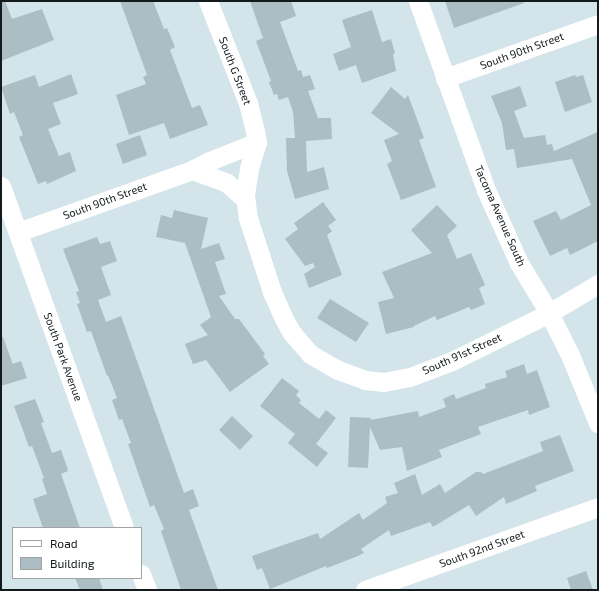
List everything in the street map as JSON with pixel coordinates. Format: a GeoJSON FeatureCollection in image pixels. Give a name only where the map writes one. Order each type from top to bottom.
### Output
{"type":"FeatureCollection","features":[{"type":"Feature","properties":{"kind":"street","name":"South G Street"},"geometry":{"type":"LineString","coordinates":[[208,1],[248,103],[257,142]]}},
{"type":"Feature","properties":{"kind":"street","name":"Tacoma Avenue South"},"geometry":{"type":"LineString","coordinates":[[418,1],[486,190],[519,262],[549,313],[570,355],[598,423]]}},
{"type":"Feature","properties":{"kind":"street","name":"South 90th Street"},"geometry":{"type":"LineString","coordinates":[[445,78],[598,24]]}},
{"type":"Feature","properties":{"kind":"street","name":"South 90th Street"},"geometry":{"type":"LineString","coordinates":[[18,232],[192,170],[207,162],[257,142]]}},
{"type":"Feature","properties":{"kind":"street","name":"South 91st Street"},"geometry":{"type":"LineString","coordinates":[[257,142],[248,170],[245,199],[248,218],[272,292],[283,318],[292,333],[310,354],[338,370],[365,380],[384,382],[410,377],[452,361],[549,313],[598,284]]}},
{"type":"Feature","properties":{"kind":"street"},"geometry":{"type":"LineString","coordinates":[[192,170],[227,183],[245,199]]}},
{"type":"Feature","properties":{"kind":"street","name":"South Park Avenue"},"geometry":{"type":"LineString","coordinates":[[1,186],[124,527]]}},
{"type":"Feature","properties":{"kind":"street","name":"South 92nd Street"},"geometry":{"type":"LineString","coordinates":[[365,590],[400,584],[598,507]]}},
{"type":"Feature","properties":{"kind":"street"},"geometry":{"type":"LineString","coordinates":[[142,577],[147,590]]}},
{"type":"Feature","properties":{"kind":"building"},"geometry":{"type":"Polygon","coordinates":[[[1,1],[5,1],[12,19],[42,9],[54,40],[1,61],[1,1]]]}},
{"type":"Feature","properties":{"kind":"building"},"geometry":{"type":"Polygon","coordinates":[[[120,1],[153,1],[164,29],[167,28],[175,47],[170,50],[192,108],[200,105],[208,125],[170,139],[164,123],[129,135],[116,95],[146,84],[143,77],[147,75],[120,1]]]}},
{"type":"Feature","properties":{"kind":"building"},"geometry":{"type":"Polygon","coordinates":[[[250,1],[291,1],[296,16],[280,22],[298,71],[301,70],[303,77],[310,75],[315,89],[308,91],[318,118],[331,118],[332,139],[306,141],[307,172],[324,167],[329,189],[295,199],[287,171],[286,138],[295,138],[293,112],[288,97],[279,100],[277,94],[274,95],[269,82],[271,81],[256,41],[263,38],[250,1]]]}},
{"type":"Feature","properties":{"kind":"building"},"geometry":{"type":"Polygon","coordinates":[[[445,1],[524,1],[524,3],[454,28],[445,1]]]}},
{"type":"Feature","properties":{"kind":"building"},"geometry":{"type":"Polygon","coordinates":[[[372,10],[382,42],[391,39],[395,53],[393,54],[396,71],[362,83],[356,65],[339,71],[333,54],[351,47],[342,20],[372,10]]]}},
{"type":"Feature","properties":{"kind":"building"},"geometry":{"type":"Polygon","coordinates":[[[71,74],[78,94],[53,103],[61,124],[48,129],[59,156],[70,152],[76,171],[47,184],[46,181],[38,184],[19,137],[23,135],[14,112],[10,114],[1,87],[35,75],[39,87],[71,74]]]}},
{"type":"Feature","properties":{"kind":"building"},"geometry":{"type":"Polygon","coordinates":[[[575,75],[576,77],[583,75],[592,102],[565,112],[555,82],[575,75]]]}},
{"type":"Feature","properties":{"kind":"building"},"geometry":{"type":"Polygon","coordinates":[[[520,86],[527,106],[514,111],[524,138],[545,135],[547,145],[552,144],[554,151],[598,132],[598,241],[570,255],[567,248],[550,256],[533,221],[556,211],[561,220],[591,205],[572,159],[517,168],[514,149],[506,150],[502,123],[491,96],[520,86]]]}},
{"type":"Feature","properties":{"kind":"building"},"geometry":{"type":"Polygon","coordinates":[[[391,87],[405,99],[408,95],[424,138],[419,140],[436,187],[401,200],[387,164],[392,161],[384,140],[399,134],[371,113],[391,87]]]}},
{"type":"Feature","properties":{"kind":"building"},"geometry":{"type":"Polygon","coordinates":[[[140,135],[147,155],[123,164],[116,144],[140,135]]]}},
{"type":"Feature","properties":{"kind":"building"},"geometry":{"type":"Polygon","coordinates":[[[323,202],[336,220],[328,226],[332,231],[327,235],[342,275],[309,288],[304,274],[315,267],[313,263],[305,266],[285,239],[298,229],[294,223],[323,202]]]}},
{"type":"Feature","properties":{"kind":"building"},"geometry":{"type":"Polygon","coordinates":[[[437,205],[457,226],[447,235],[457,259],[471,253],[485,285],[479,288],[485,304],[471,310],[469,307],[437,320],[435,316],[414,327],[386,334],[378,302],[394,298],[382,272],[432,253],[411,230],[437,205]]]}},
{"type":"Feature","properties":{"kind":"building"},"geometry":{"type":"Polygon","coordinates":[[[174,210],[208,218],[201,249],[219,243],[225,259],[215,262],[226,294],[219,296],[235,319],[239,319],[265,354],[263,356],[269,364],[230,392],[206,360],[193,364],[185,344],[208,335],[200,325],[211,317],[185,243],[156,237],[161,215],[172,218],[174,210]]]}},
{"type":"Feature","properties":{"kind":"building"},"geometry":{"type":"Polygon","coordinates":[[[97,237],[100,244],[110,241],[117,261],[101,267],[111,295],[98,300],[106,322],[121,316],[184,493],[193,489],[199,506],[189,510],[218,590],[181,590],[161,531],[164,529],[154,505],[150,507],[128,444],[131,443],[122,419],[119,420],[112,400],[117,398],[108,375],[107,376],[91,331],[87,332],[77,304],[80,303],[76,292],[79,291],[63,249],[97,237]]]}},
{"type":"Feature","properties":{"kind":"building"},"geometry":{"type":"Polygon","coordinates":[[[330,299],[369,323],[356,342],[317,318],[330,299]]]}},
{"type":"Feature","properties":{"kind":"building"},"geometry":{"type":"Polygon","coordinates":[[[3,337],[12,364],[21,361],[27,378],[1,386],[1,338],[3,337]]]}},
{"type":"Feature","properties":{"kind":"building"},"geometry":{"type":"Polygon","coordinates":[[[524,364],[527,374],[537,370],[550,407],[529,415],[528,410],[478,427],[481,434],[439,450],[442,457],[407,471],[402,447],[380,450],[370,427],[368,468],[348,467],[350,417],[371,418],[371,420],[418,411],[419,417],[446,407],[443,399],[454,394],[456,399],[486,388],[485,384],[507,377],[505,371],[524,364]]]}},
{"type":"Feature","properties":{"kind":"building"},"geometry":{"type":"Polygon","coordinates":[[[282,378],[299,391],[296,395],[301,400],[299,403],[319,419],[326,410],[336,418],[316,444],[328,453],[317,467],[288,443],[295,434],[260,406],[282,378]]]}},
{"type":"Feature","properties":{"kind":"building"},"geometry":{"type":"Polygon","coordinates":[[[35,399],[44,422],[41,423],[52,453],[61,450],[67,467],[68,471],[61,474],[80,527],[43,527],[33,499],[47,494],[42,479],[44,478],[32,446],[29,447],[14,406],[35,399]]]}},
{"type":"Feature","properties":{"kind":"building"},"geometry":{"type":"Polygon","coordinates":[[[232,416],[253,436],[240,450],[219,430],[232,416]]]}},
{"type":"Feature","properties":{"kind":"building"},"geometry":{"type":"Polygon","coordinates":[[[560,435],[574,471],[535,486],[537,491],[506,504],[504,497],[476,516],[469,505],[433,527],[430,522],[391,536],[389,530],[361,549],[364,553],[358,556],[327,568],[326,566],[270,589],[262,568],[257,570],[252,556],[318,533],[320,539],[359,513],[363,520],[387,503],[385,497],[398,493],[394,483],[415,474],[422,495],[440,484],[445,493],[476,472],[481,472],[483,474],[543,451],[540,442],[560,435]]]}},
{"type":"Feature","properties":{"kind":"building"},"geometry":{"type":"Polygon","coordinates":[[[586,571],[593,590],[571,590],[567,578],[586,571]]]}},
{"type":"Feature","properties":{"kind":"building"},"geometry":{"type":"Polygon","coordinates":[[[75,579],[99,579],[103,590],[80,590],[75,579]]]}}]}
